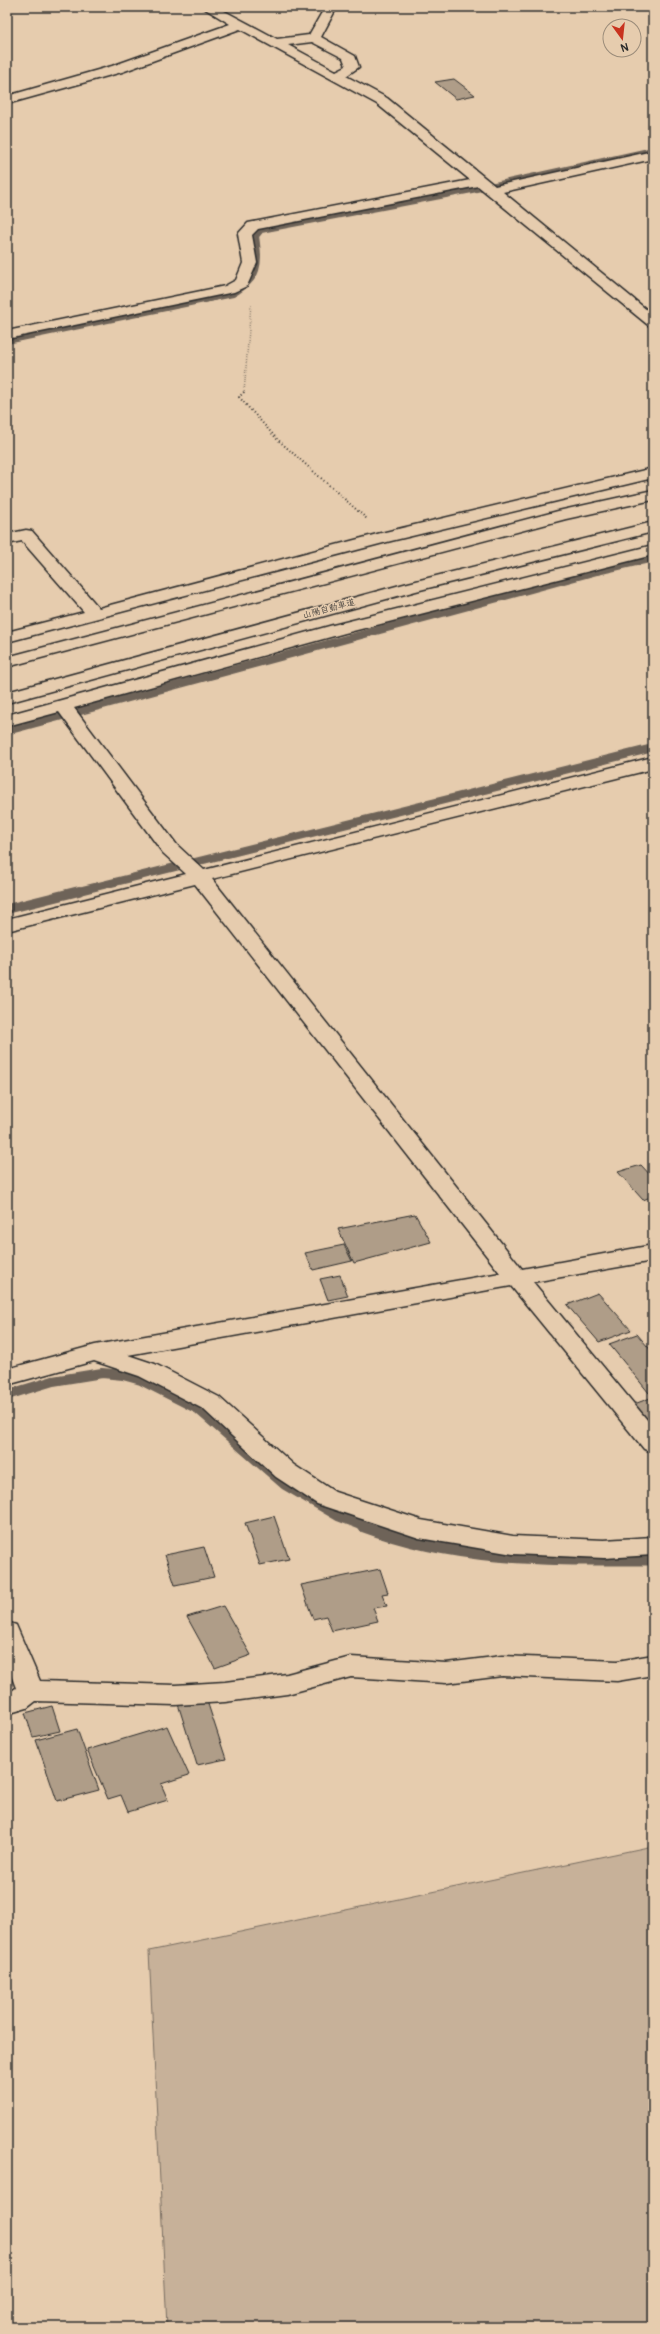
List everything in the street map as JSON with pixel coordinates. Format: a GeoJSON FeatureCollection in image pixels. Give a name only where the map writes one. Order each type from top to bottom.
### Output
{"type":"FeatureCollection","features":[{"type":"Feature","properties":{"kind":"main road"},"geometry":{"type":"LineString","coordinates":[[208,7],[242,24],[382,101],[485,187],[653,322]]}},
{"type":"Feature","properties":{"kind":"main road"},"geometry":{"type":"LineString","coordinates":[[314,38],[330,7]]}},
{"type":"Feature","properties":{"kind":"main road"},"geometry":{"type":"LineString","coordinates":[[7,100],[118,69],[242,24]]}},
{"type":"Feature","properties":{"kind":"main road"},"geometry":{"type":"LineString","coordinates":[[277,43],[314,38],[350,56],[353,67],[337,76]]}},
{"type":"Feature","properties":{"kind":"main road"},"geometry":{"type":"LineString","coordinates":[[7,335],[229,289],[242,283],[250,263],[245,234],[253,226],[485,187],[653,155]]}},
{"type":"Feature","properties":{"kind":"main road"},"geometry":{"type":"LineString","coordinates":[[7,637],[387,537],[653,473]]}},
{"type":"Feature","properties":{"kind":"main road"},"geometry":{"type":"LineString","coordinates":[[7,662],[549,519],[653,495]]}},
{"type":"Feature","properties":{"kind":"main road","name":"山陽自動車道"},"geometry":{"type":"LineString","coordinates":[[7,698],[246,631],[653,527]]}},
{"type":"Feature","properties":{"kind":"main road"},"geometry":{"type":"LineString","coordinates":[[7,539],[26,535],[95,614]]}},
{"type":"Feature","properties":{"kind":"main road"},"geometry":{"type":"LineString","coordinates":[[7,721],[67,711],[339,629],[653,550]]}},
{"type":"Feature","properties":{"kind":"main road"},"geometry":{"type":"LineString","coordinates":[[67,711],[170,849],[191,869],[516,1277],[653,1443]]}},
{"type":"Feature","properties":{"kind":"main road"},"geometry":{"type":"LineString","coordinates":[[7,925],[191,869],[653,763]]}},
{"type":"Feature","properties":{"kind":"main road"},"geometry":{"type":"LineString","coordinates":[[7,1377],[95,1353],[653,1253]]}},
{"type":"Feature","properties":{"kind":"main road"},"geometry":{"type":"LineString","coordinates":[[95,1353],[147,1370],[211,1403],[285,1471],[326,1498],[419,1528],[514,1545],[604,1549],[653,1546]]}},
{"type":"Feature","properties":{"kind":"main road"},"geometry":{"type":"LineString","coordinates":[[7,1632],[31,1692]]}},
{"type":"Feature","properties":{"kind":"main road"},"geometry":{"type":"LineString","coordinates":[[7,1704],[18,1701],[31,1692],[175,1695],[211,1693],[287,1684],[351,1667],[446,1673],[502,1666],[617,1672],[653,1665]]}},
{"type":"Feature","properties":{"kind":"path"},"geometry":{"type":"LineString","coordinates":[[251,303],[244,394],[240,397],[277,439],[387,537]]}},
{"type":"Feature","properties":{"kind":"shaded area"},"geometry":{"type":"Polygon","coordinates":[[[653,1846],[653,2327],[167,2327],[149,1951],[653,1846]]]}},
{"type":"Feature","properties":{"kind":"building"},"geometry":{"type":"Polygon","coordinates":[[[454,79],[475,95],[456,99],[435,82],[454,79]]]}},
{"type":"Feature","properties":{"kind":"building"},"geometry":{"type":"Polygon","coordinates":[[[641,1165],[653,1178],[653,1196],[643,1200],[618,1172],[641,1165]]]}},
{"type":"Feature","properties":{"kind":"building"},"geometry":{"type":"Polygon","coordinates":[[[415,1214],[431,1242],[354,1263],[338,1229],[415,1214]]]}},
{"type":"Feature","properties":{"kind":"building"},"geometry":{"type":"Polygon","coordinates":[[[344,1245],[352,1261],[313,1270],[305,1253],[344,1245]]]}},
{"type":"Feature","properties":{"kind":"building"},"geometry":{"type":"Polygon","coordinates":[[[340,1275],[348,1296],[328,1300],[320,1279],[340,1275]]]}},
{"type":"Feature","properties":{"kind":"building"},"geometry":{"type":"Polygon","coordinates":[[[598,1293],[631,1330],[599,1342],[567,1305],[598,1293]]]}},
{"type":"Feature","properties":{"kind":"building"},"geometry":{"type":"Polygon","coordinates":[[[637,1334],[653,1353],[653,1392],[649,1393],[609,1344],[637,1334]]]}},
{"type":"Feature","properties":{"kind":"building"},"geometry":{"type":"Polygon","coordinates":[[[653,1397],[653,1433],[629,1406],[653,1397]]]}},
{"type":"Feature","properties":{"kind":"building"},"geometry":{"type":"Polygon","coordinates":[[[274,1516],[289,1559],[260,1565],[245,1523],[274,1516]]]}},
{"type":"Feature","properties":{"kind":"building"},"geometry":{"type":"Polygon","coordinates":[[[204,1547],[214,1577],[175,1585],[165,1555],[204,1547]]]}},
{"type":"Feature","properties":{"kind":"building"},"geometry":{"type":"Polygon","coordinates":[[[380,1569],[388,1593],[382,1594],[387,1606],[373,1608],[378,1621],[332,1631],[326,1616],[313,1619],[301,1585],[380,1569]]]}},
{"type":"Feature","properties":{"kind":"building"},"geometry":{"type":"Polygon","coordinates":[[[223,1606],[251,1655],[215,1668],[187,1617],[223,1606]]]}},
{"type":"Feature","properties":{"kind":"building"},"geometry":{"type":"Polygon","coordinates":[[[206,1698],[226,1759],[197,1765],[178,1704],[206,1698]]]}},
{"type":"Feature","properties":{"kind":"building"},"geometry":{"type":"Polygon","coordinates":[[[52,1706],[60,1731],[33,1737],[25,1713],[52,1706]]]}},
{"type":"Feature","properties":{"kind":"building"},"geometry":{"type":"Polygon","coordinates":[[[167,1726],[189,1775],[161,1784],[168,1800],[128,1812],[121,1795],[108,1799],[87,1750],[167,1726]]]}},
{"type":"Feature","properties":{"kind":"building"},"geometry":{"type":"Polygon","coordinates":[[[77,1729],[99,1790],[57,1801],[36,1740],[77,1729]]]}},
{"type":"Feature","properties":{"kind":"waterway"},"geometry":{"type":"LineString","coordinates":[[7,341],[233,294],[249,282],[256,270],[258,263],[256,236],[261,230],[472,190],[653,150]]}},
{"type":"Feature","properties":{"kind":"waterway"},"geometry":{"type":"LineString","coordinates":[[7,731],[597,571],[653,558]]}},
{"type":"Feature","properties":{"kind":"waterway"},"geometry":{"type":"LineString","coordinates":[[75,892],[653,748]]}},
{"type":"Feature","properties":{"kind":"waterway"},"geometry":{"type":"LineString","coordinates":[[75,892],[79,891]]}},
{"type":"Feature","properties":{"kind":"waterway"},"geometry":{"type":"LineString","coordinates":[[7,909],[75,892]]}},
{"type":"Feature","properties":{"kind":"waterway"},"geometry":{"type":"LineString","coordinates":[[7,1395],[53,1381],[102,1373],[123,1375],[141,1380],[198,1409],[285,1485],[338,1516],[367,1527]]}},
{"type":"Feature","properties":{"kind":"waterway"},"geometry":{"type":"LineString","coordinates":[[367,1527],[400,1538],[471,1552],[542,1558],[653,1559]]}}]}
